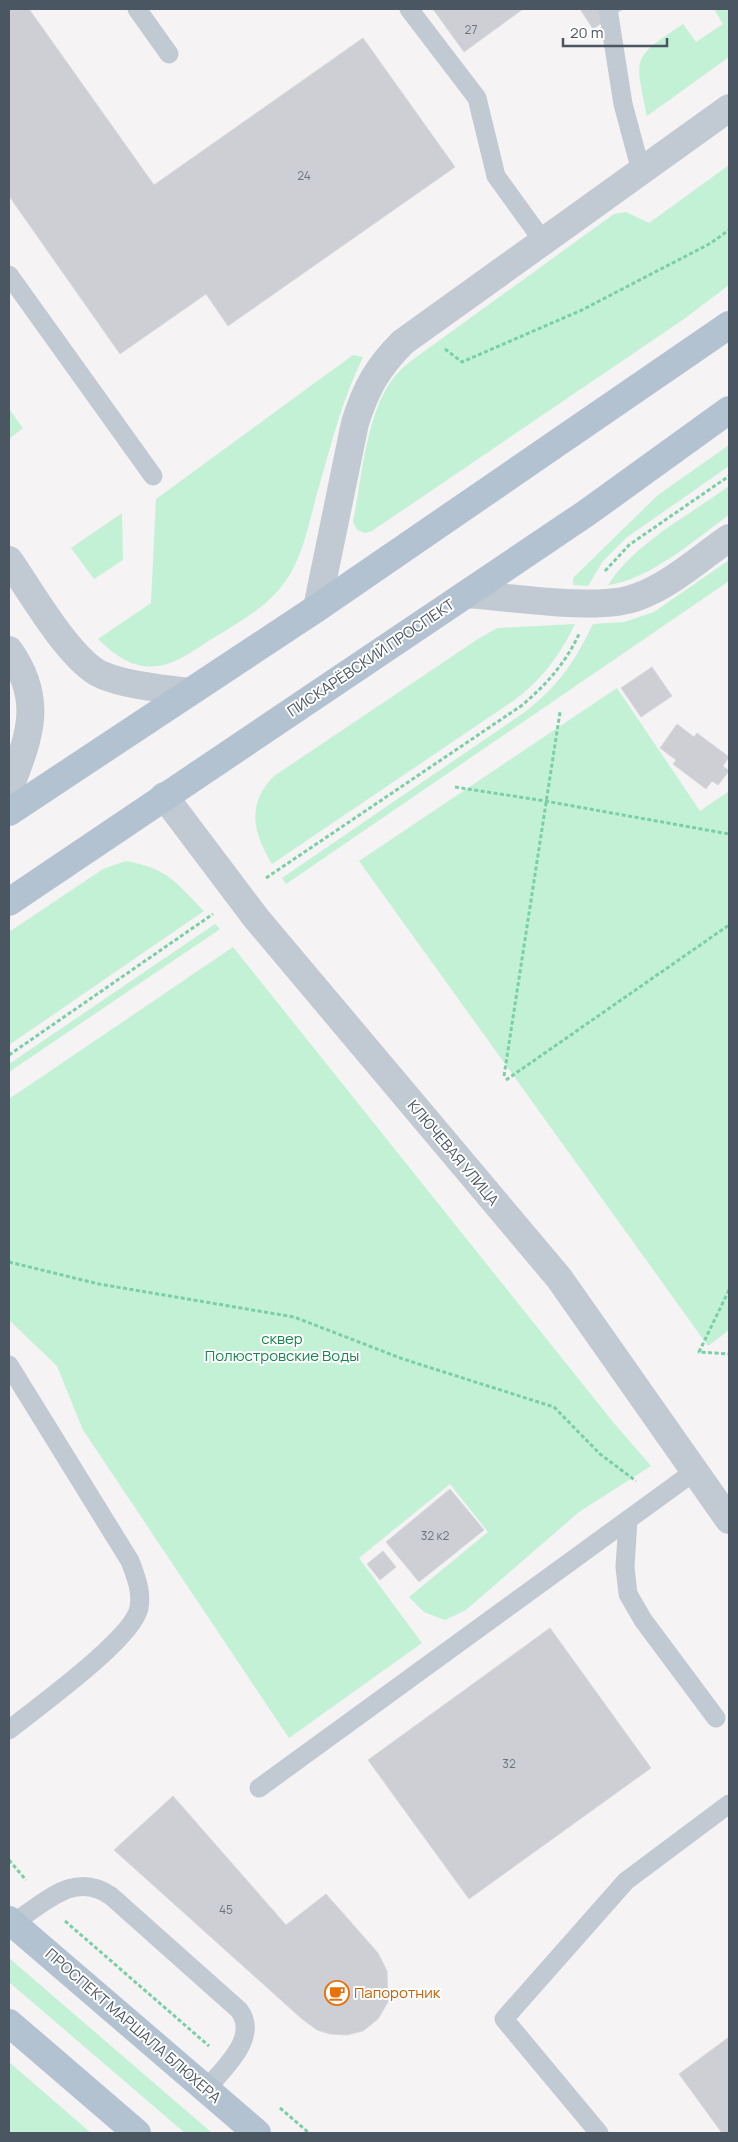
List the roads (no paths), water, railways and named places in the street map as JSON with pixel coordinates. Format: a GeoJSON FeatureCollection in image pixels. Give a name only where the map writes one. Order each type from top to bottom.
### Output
{"type":"FeatureCollection","features":[{"type":"Feature","properties":{"kind":"main road"},"geometry":{"type":"LineString","coordinates":[[9,812],[317,608],[729,325]]}},
{"type":"Feature","properties":{"kind":"main road","name":"ПИСКАРЁВСКИЙ ПРОСПЕКТ"},"geometry":{"type":"LineString","coordinates":[[9,902],[585,514],[729,410]]}},
{"type":"Feature","properties":{"kind":"main road","name":"ПРОСПЕКТ МАРШАЛА БЛЮХЕРА"},"geometry":{"type":"LineString","coordinates":[[11,1921],[257,2133]]}},
{"type":"Feature","properties":{"kind":"main road"},"geometry":{"type":"LineString","coordinates":[[9,2023],[137,2133]]}},
{"type":"Feature","properties":{"kind":"street"},"geometry":{"type":"LineString","coordinates":[[317,608],[355,423],[364,393],[381,364],[402,342],[729,108]]}},
{"type":"Feature","properties":{"kind":"street"},"geometry":{"type":"LineString","coordinates":[[467,594],[605,603],[636,598],[661,586],[729,538]]}},
{"type":"Feature","properties":{"kind":"street"},"geometry":{"type":"LineString","coordinates":[[9,560],[82,661],[101,674],[126,683],[188,692]]}},
{"type":"Feature","properties":{"kind":"street"},"geometry":{"type":"LineString","coordinates":[[9,650],[28,687],[32,710],[26,746],[9,790]]}},
{"type":"Feature","properties":{"kind":"street","name":"КЛЮЧЕВАЯ УЛИЦА"},"geometry":{"type":"LineString","coordinates":[[164,796],[239,896],[559,1278],[729,1520]]}},
{"type":"Feature","properties":{"kind":"lane"},"geometry":{"type":"LineString","coordinates":[[137,9],[169,54]]}},
{"type":"Feature","properties":{"kind":"lane"},"geometry":{"type":"LineString","coordinates":[[409,9],[477,98],[496,176],[543,241]]}},
{"type":"Feature","properties":{"kind":"lane"},"geometry":{"type":"LineString","coordinates":[[608,9],[623,104],[641,171]]}},
{"type":"Feature","properties":{"kind":"lane"},"geometry":{"type":"LineString","coordinates":[[9,275],[153,476]]}},
{"type":"Feature","properties":{"kind":"lane"},"geometry":{"type":"LineString","coordinates":[[9,1365],[130,1560],[140,1590],[138,1610],[128,1629],[110,1647],[9,1730]]}},
{"type":"Feature","properties":{"kind":"lane"},"geometry":{"type":"LineString","coordinates":[[260,1788],[695,1471]]}},
{"type":"Feature","properties":{"kind":"lane"},"geometry":{"type":"LineString","coordinates":[[628,1520],[625,1567],[628,1594],[643,1620],[716,1718]]}},
{"type":"Feature","properties":{"kind":"lane"},"geometry":{"type":"LineString","coordinates":[[600,2133],[504,2019],[626,1880],[729,1804]]}},
{"type":"Feature","properties":{"kind":"lane"},"geometry":{"type":"LineString","coordinates":[[11,1921],[64,1890],[77,1886],[95,1887],[111,1896],[239,2010],[246,2019],[245,2038],[206,2090]]}},
{"type":"Feature","properties":{"kind":"place","name":"Папоротник"},"geometry":{"type":"Point","coordinates":[337,1993]}},
{"type":"Feature","properties":{"kind":"park label","name":"сквер Полюстровские Воды"},"geometry":{"type":"Point","coordinates":[282,1348]}}]}
